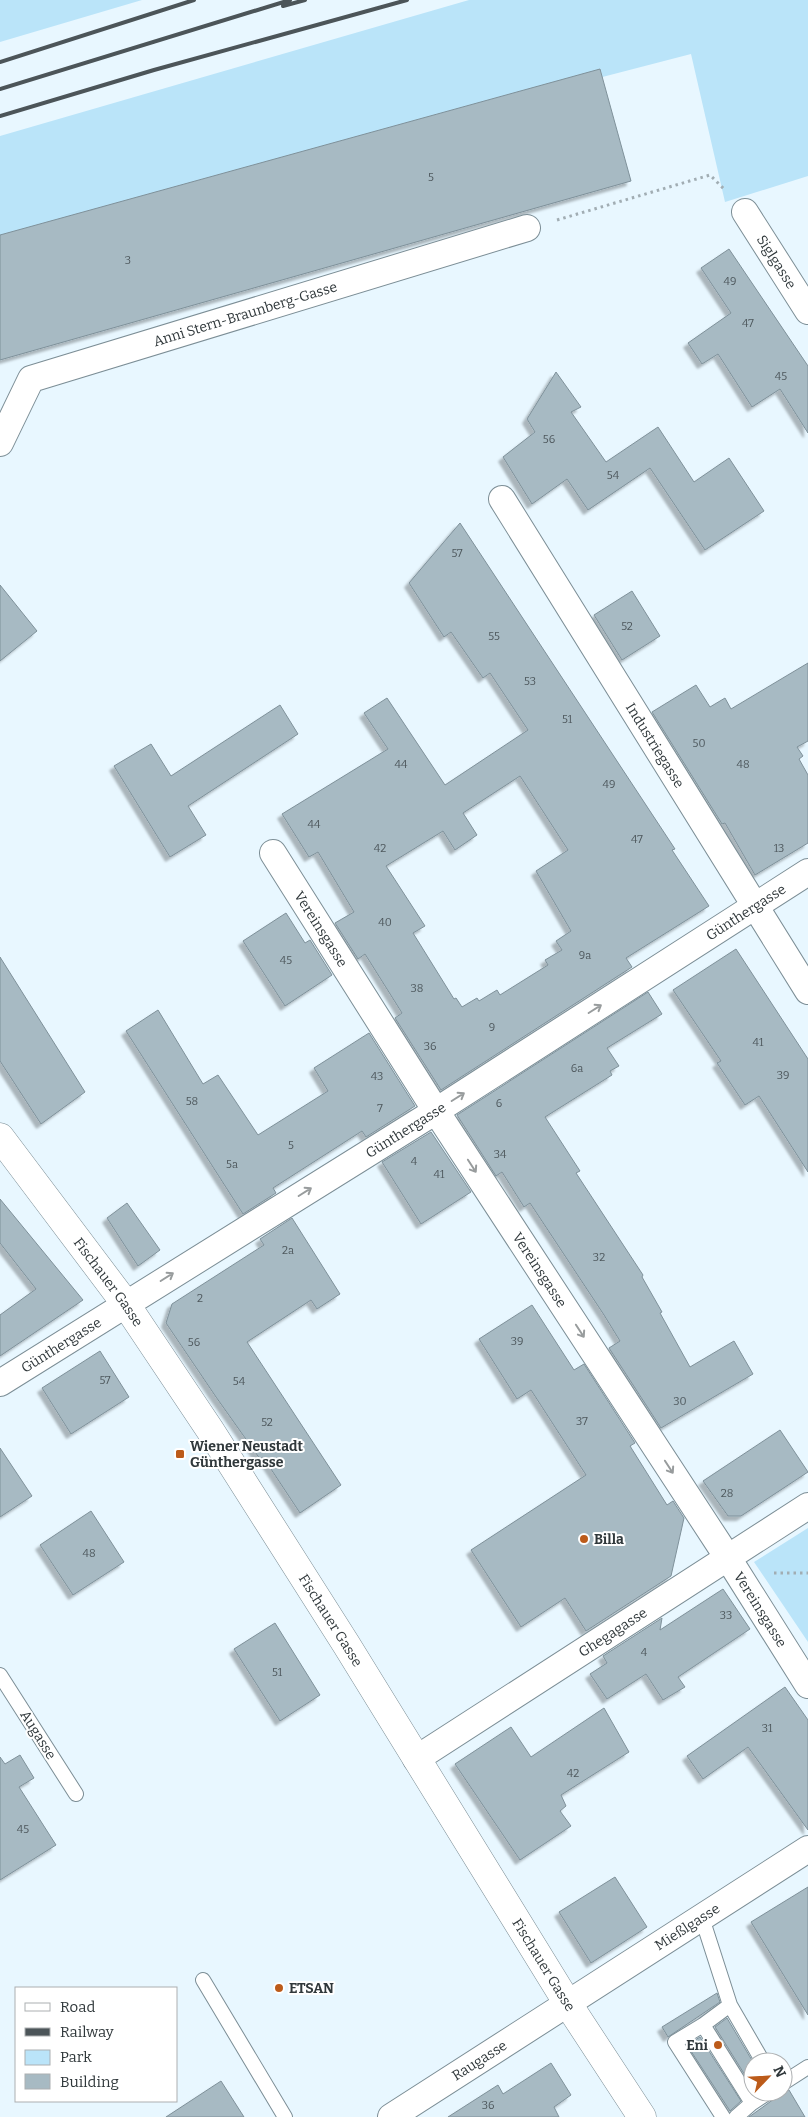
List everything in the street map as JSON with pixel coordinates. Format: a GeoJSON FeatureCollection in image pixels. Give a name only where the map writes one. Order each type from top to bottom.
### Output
{"type":"FeatureCollection","features":[{"type":"Feature","properties":{"kind":"main road","name":"Fischauer Gasse"},"geometry":{"type":"LineString","coordinates":[[0,1137],[125,1303],[341,1636],[568,2004],[642,2117]]}},
{"type":"Feature","properties":{"kind":"street","name":"Siglgasse"},"geometry":{"type":"LineString","coordinates":[[745,212],[808,311]]}},
{"type":"Feature","properties":{"kind":"street","name":"Anni Stern-Braunberg-Gasse"},"geometry":{"type":"LineString","coordinates":[[0,443],[31,379],[527,228]]}},
{"type":"Feature","properties":{"kind":"street","name":"Industriegasse"},"geometry":{"type":"LineString","coordinates":[[502,499],[808,991]]}},
{"type":"Feature","properties":{"kind":"street","name":"Vereinsgasse"},"geometry":{"type":"LineString","coordinates":[[273,853],[436,1110],[728,1558],[808,1685]]}},
{"type":"Feature","properties":{"kind":"street","name":"Günthergasse"},"geometry":{"type":"LineString","coordinates":[[0,1383],[436,1110],[755,908],[808,872]]}},
{"type":"Feature","properties":{"kind":"street","name":"Ghegagasse"},"geometry":{"type":"LineString","coordinates":[[416,1759],[808,1506]]}},
{"type":"Feature","properties":{"kind":"street","name":"Mießlgasse"},"geometry":{"type":"LineString","coordinates":[[568,2004],[808,1849]]}},
{"type":"Feature","properties":{"kind":"street","name":"Raugasse"},"geometry":{"type":"LineString","coordinates":[[391,2117],[568,2004]]}},
{"type":"Feature","properties":{"kind":"lane","name":"Augasse"},"geometry":{"type":"LineString","coordinates":[[0,1675],[76,1794]]}},
{"type":"Feature","properties":{"kind":"lane"},"geometry":{"type":"LineString","coordinates":[[702,1918],[730,2005],[757,2052]]}},
{"type":"Feature","properties":{"kind":"lane"},"geometry":{"type":"LineString","coordinates":[[202,1980],[285,2117]]}},
{"type":"Feature","properties":{"kind":"lane"},"geometry":{"type":"LineString","coordinates":[[723,2117],[676,2042],[730,2005]]}},
{"type":"Feature","properties":{"kind":"lane"},"geometry":{"type":"LineString","coordinates":[[703,2024],[752,2103],[736,2117]]}},
{"type":"Feature","properties":{"kind":"lane"},"geometry":{"type":"LineString","coordinates":[[793,2076],[808,2067]]}},
{"type":"Feature","properties":{"kind":"path"},"geometry":{"type":"LineString","coordinates":[[527,228],[710,175],[745,212]]}},
{"type":"Feature","properties":{"kind":"green space"},"geometry":{"type":"Polygon","coordinates":[[[0,0],[142,0],[0,42],[0,0]]]}},
{"type":"Feature","properties":{"kind":"green space"},"geometry":{"type":"Polygon","coordinates":[[[469,0],[808,0],[808,176],[725,202],[691,54],[587,81],[0,246],[0,136],[469,0]]]}},
{"type":"Feature","properties":{"kind":"green space"},"geometry":{"type":"Polygon","coordinates":[[[808,1528],[808,1642],[754,1562],[808,1528]]]}},
{"type":"Feature","properties":{"kind":"building"},"geometry":{"type":"Polygon","coordinates":[[[600,69],[631,181],[0,360],[0,235],[600,69]]]}},
{"type":"Feature","properties":{"kind":"building"},"geometry":{"type":"Polygon","coordinates":[[[729,249],[808,366],[808,433],[780,389],[752,407],[718,354],[702,364],[688,343],[731,313],[701,268],[729,249]]]}},
{"type":"Feature","properties":{"kind":"building"},"geometry":{"type":"Polygon","coordinates":[[[556,372],[581,407],[571,412],[606,462],[658,427],[694,482],[729,458],[764,511],[705,550],[650,468],[588,510],[567,479],[532,504],[503,457],[535,432],[527,419],[556,372]]]}},
{"type":"Feature","properties":{"kind":"building"},"geometry":{"type":"Polygon","coordinates":[[[460,523],[675,849],[672,850],[709,906],[626,958],[632,967],[441,1090],[395,1018],[402,1013],[365,954],[358,959],[335,923],[354,912],[318,852],[309,857],[282,814],[388,749],[364,713],[387,698],[445,785],[528,730],[490,673],[483,678],[451,632],[444,637],[409,583],[460,523]],[[520,776],[463,813],[477,835],[455,850],[443,831],[386,866],[425,926],[413,933],[454,999],[456,998],[462,1007],[477,998],[479,1001],[497,990],[500,995],[548,965],[545,960],[562,950],[556,941],[571,931],[536,871],[568,850],[520,776]]]}},
{"type":"Feature","properties":{"kind":"building"},"geometry":{"type":"Polygon","coordinates":[[[0,585],[37,631],[0,661],[0,585]]]}},
{"type":"Feature","properties":{"kind":"building"},"geometry":{"type":"Polygon","coordinates":[[[632,591],[660,636],[622,660],[594,615],[632,591]]]}},
{"type":"Feature","properties":{"kind":"building"},"geometry":{"type":"Polygon","coordinates":[[[808,663],[808,741],[797,747],[803,756],[799,759],[808,775],[808,843],[755,875],[725,823],[722,824],[652,712],[696,685],[710,707],[725,698],[731,709],[808,663]]]}},
{"type":"Feature","properties":{"kind":"building"},"geometry":{"type":"Polygon","coordinates":[[[280,705],[298,734],[188,806],[206,835],[170,857],[114,766],[151,744],[171,776],[280,705]]]}},
{"type":"Feature","properties":{"kind":"building"},"geometry":{"type":"Polygon","coordinates":[[[286,913],[305,943],[310,940],[332,975],[285,1006],[243,941],[286,913]]]}},
{"type":"Feature","properties":{"kind":"building"},"geometry":{"type":"Polygon","coordinates":[[[736,949],[808,1059],[808,1172],[759,1096],[745,1105],[717,1063],[721,1061],[673,990],[736,949]]]}},
{"type":"Feature","properties":{"kind":"building"},"geometry":{"type":"Polygon","coordinates":[[[0,957],[85,1092],[41,1124],[0,1061],[0,957]]]}},
{"type":"Feature","properties":{"kind":"building"},"geometry":{"type":"Polygon","coordinates":[[[648,992],[662,1014],[607,1048],[619,1066],[610,1071],[612,1075],[545,1117],[580,1171],[576,1173],[643,1275],[642,1277],[662,1312],[660,1313],[690,1367],[734,1341],[753,1374],[661,1428],[609,1348],[620,1341],[604,1315],[530,1203],[524,1207],[502,1172],[496,1176],[457,1115],[648,992]]]}},
{"type":"Feature","properties":{"kind":"building"},"geometry":{"type":"Polygon","coordinates":[[[158,1010],[203,1084],[218,1075],[258,1135],[328,1091],[314,1068],[369,1033],[415,1106],[366,1137],[362,1131],[273,1188],[276,1193],[243,1214],[126,1031],[158,1010]]]}},
{"type":"Feature","properties":{"kind":"building"},"geometry":{"type":"Polygon","coordinates":[[[431,1132],[471,1192],[421,1224],[382,1162],[431,1132]]]}},
{"type":"Feature","properties":{"kind":"building"},"geometry":{"type":"Polygon","coordinates":[[[0,1199],[83,1300],[0,1356],[0,1315],[36,1289],[0,1243],[0,1199]]]}},
{"type":"Feature","properties":{"kind":"building"},"geometry":{"type":"Polygon","coordinates":[[[127,1203],[160,1250],[138,1266],[107,1218],[127,1203]]]}},
{"type":"Feature","properties":{"kind":"building"},"geometry":{"type":"Polygon","coordinates":[[[292,1218],[340,1294],[317,1309],[311,1300],[247,1342],[341,1485],[300,1513],[263,1457],[260,1459],[166,1323],[172,1304],[264,1245],[260,1239],[292,1218]]]}},
{"type":"Feature","properties":{"kind":"building","name":"Billa"},"geometry":{"type":"Polygon","coordinates":[[[532,1305],[574,1370],[584,1364],[635,1443],[630,1446],[667,1505],[673,1501],[684,1518],[671,1576],[586,1631],[565,1598],[521,1627],[471,1550],[586,1475],[531,1390],[517,1399],[479,1339],[532,1305]]]}},
{"type":"Feature","properties":{"kind":"building"},"geometry":{"type":"Polygon","coordinates":[[[100,1351],[129,1397],[71,1434],[42,1388],[100,1351]]]}},
{"type":"Feature","properties":{"kind":"building"},"geometry":{"type":"Polygon","coordinates":[[[780,1430],[808,1472],[741,1516],[728,1516],[703,1481],[780,1430]]]}},
{"type":"Feature","properties":{"kind":"building"},"geometry":{"type":"Polygon","coordinates":[[[0,1448],[32,1496],[0,1517],[0,1448]]]}},
{"type":"Feature","properties":{"kind":"building"},"geometry":{"type":"Polygon","coordinates":[[[91,1511],[124,1562],[73,1595],[40,1545],[91,1511]]]}},
{"type":"Feature","properties":{"kind":"building"},"geometry":{"type":"Polygon","coordinates":[[[723,1589],[750,1629],[678,1677],[685,1687],[663,1700],[646,1674],[607,1699],[590,1674],[607,1663],[603,1656],[662,1618],[660,1630],[723,1589]]]}},
{"type":"Feature","properties":{"kind":"building"},"geometry":{"type":"Polygon","coordinates":[[[275,1623],[320,1695],[280,1721],[234,1649],[275,1623]]]}},
{"type":"Feature","properties":{"kind":"building"},"geometry":{"type":"Polygon","coordinates":[[[785,1687],[808,1720],[808,1830],[748,1747],[703,1779],[687,1756],[785,1687]]]}},
{"type":"Feature","properties":{"kind":"building"},"geometry":{"type":"Polygon","coordinates":[[[604,1708],[629,1752],[561,1795],[566,1806],[560,1811],[571,1826],[520,1860],[455,1764],[511,1727],[531,1757],[604,1708]]]}},
{"type":"Feature","properties":{"kind":"building"},"geometry":{"type":"Polygon","coordinates":[[[20,1755],[34,1778],[19,1787],[56,1845],[0,1880],[0,1757],[5,1764],[20,1755]]]}},
{"type":"Feature","properties":{"kind":"building"},"geometry":{"type":"Polygon","coordinates":[[[615,1877],[647,1927],[591,1963],[559,1912],[615,1877]]]}},
{"type":"Feature","properties":{"kind":"building"},"geometry":{"type":"Polygon","coordinates":[[[808,1887],[808,2015],[751,1922],[808,1887]]]}},
{"type":"Feature","properties":{"kind":"building"},"geometry":{"type":"Polygon","coordinates":[[[717,1993],[720,2002],[668,2037],[662,2027],[717,1993]]]}},
{"type":"Feature","properties":{"kind":"building"},"geometry":{"type":"Polygon","coordinates":[[[727,2018],[747,2052],[743,2052],[743,2072],[715,2027],[727,2018]]]}},
{"type":"Feature","properties":{"kind":"building"},"geometry":{"type":"Polygon","coordinates":[[[700,2037],[741,2101],[730,2111],[687,2045],[700,2037]]]}},
{"type":"Feature","properties":{"kind":"building"},"geometry":{"type":"Polygon","coordinates":[[[551,2063],[571,2095],[554,2107],[559,2117],[448,2117],[498,2085],[503,2094],[551,2063]]]}},
{"type":"Feature","properties":{"kind":"building"},"geometry":{"type":"Polygon","coordinates":[[[221,2081],[244,2117],[166,2117],[221,2081]]]}},
{"type":"Feature","properties":{"kind":"building"},"geometry":{"type":"Polygon","coordinates":[[[793,2097],[805,2117],[749,2117],[770,2102],[793,2102],[793,2097]]]}},
{"type":"Feature","properties":{"kind":"railway"},"geometry":{"type":"LineString","coordinates":[[0,62],[194,0]]}},
{"type":"Feature","properties":{"kind":"railway"},"geometry":{"type":"LineString","coordinates":[[0,89],[290,0]]}},
{"type":"Feature","properties":{"kind":"railway"},"geometry":{"type":"LineString","coordinates":[[283,6],[305,0]]}},
{"type":"Feature","properties":{"kind":"railway"},"geometry":{"type":"LineString","coordinates":[[0,116],[154,70],[407,0]]}},
{"type":"Feature","properties":{"kind":"place","name":"Wiener Neustadt Günthergasse"},"geometry":{"type":"Point","coordinates":[180,1454]}},
{"type":"Feature","properties":{"kind":"place","name":"Billa"},"geometry":{"type":"Point","coordinates":[584,1539]}},
{"type":"Feature","properties":{"kind":"place","name":"ETSAN"},"geometry":{"type":"Point","coordinates":[279,1988]}},
{"type":"Feature","properties":{"kind":"place","name":"Eni"},"geometry":{"type":"Point","coordinates":[718,2045]}}]}
